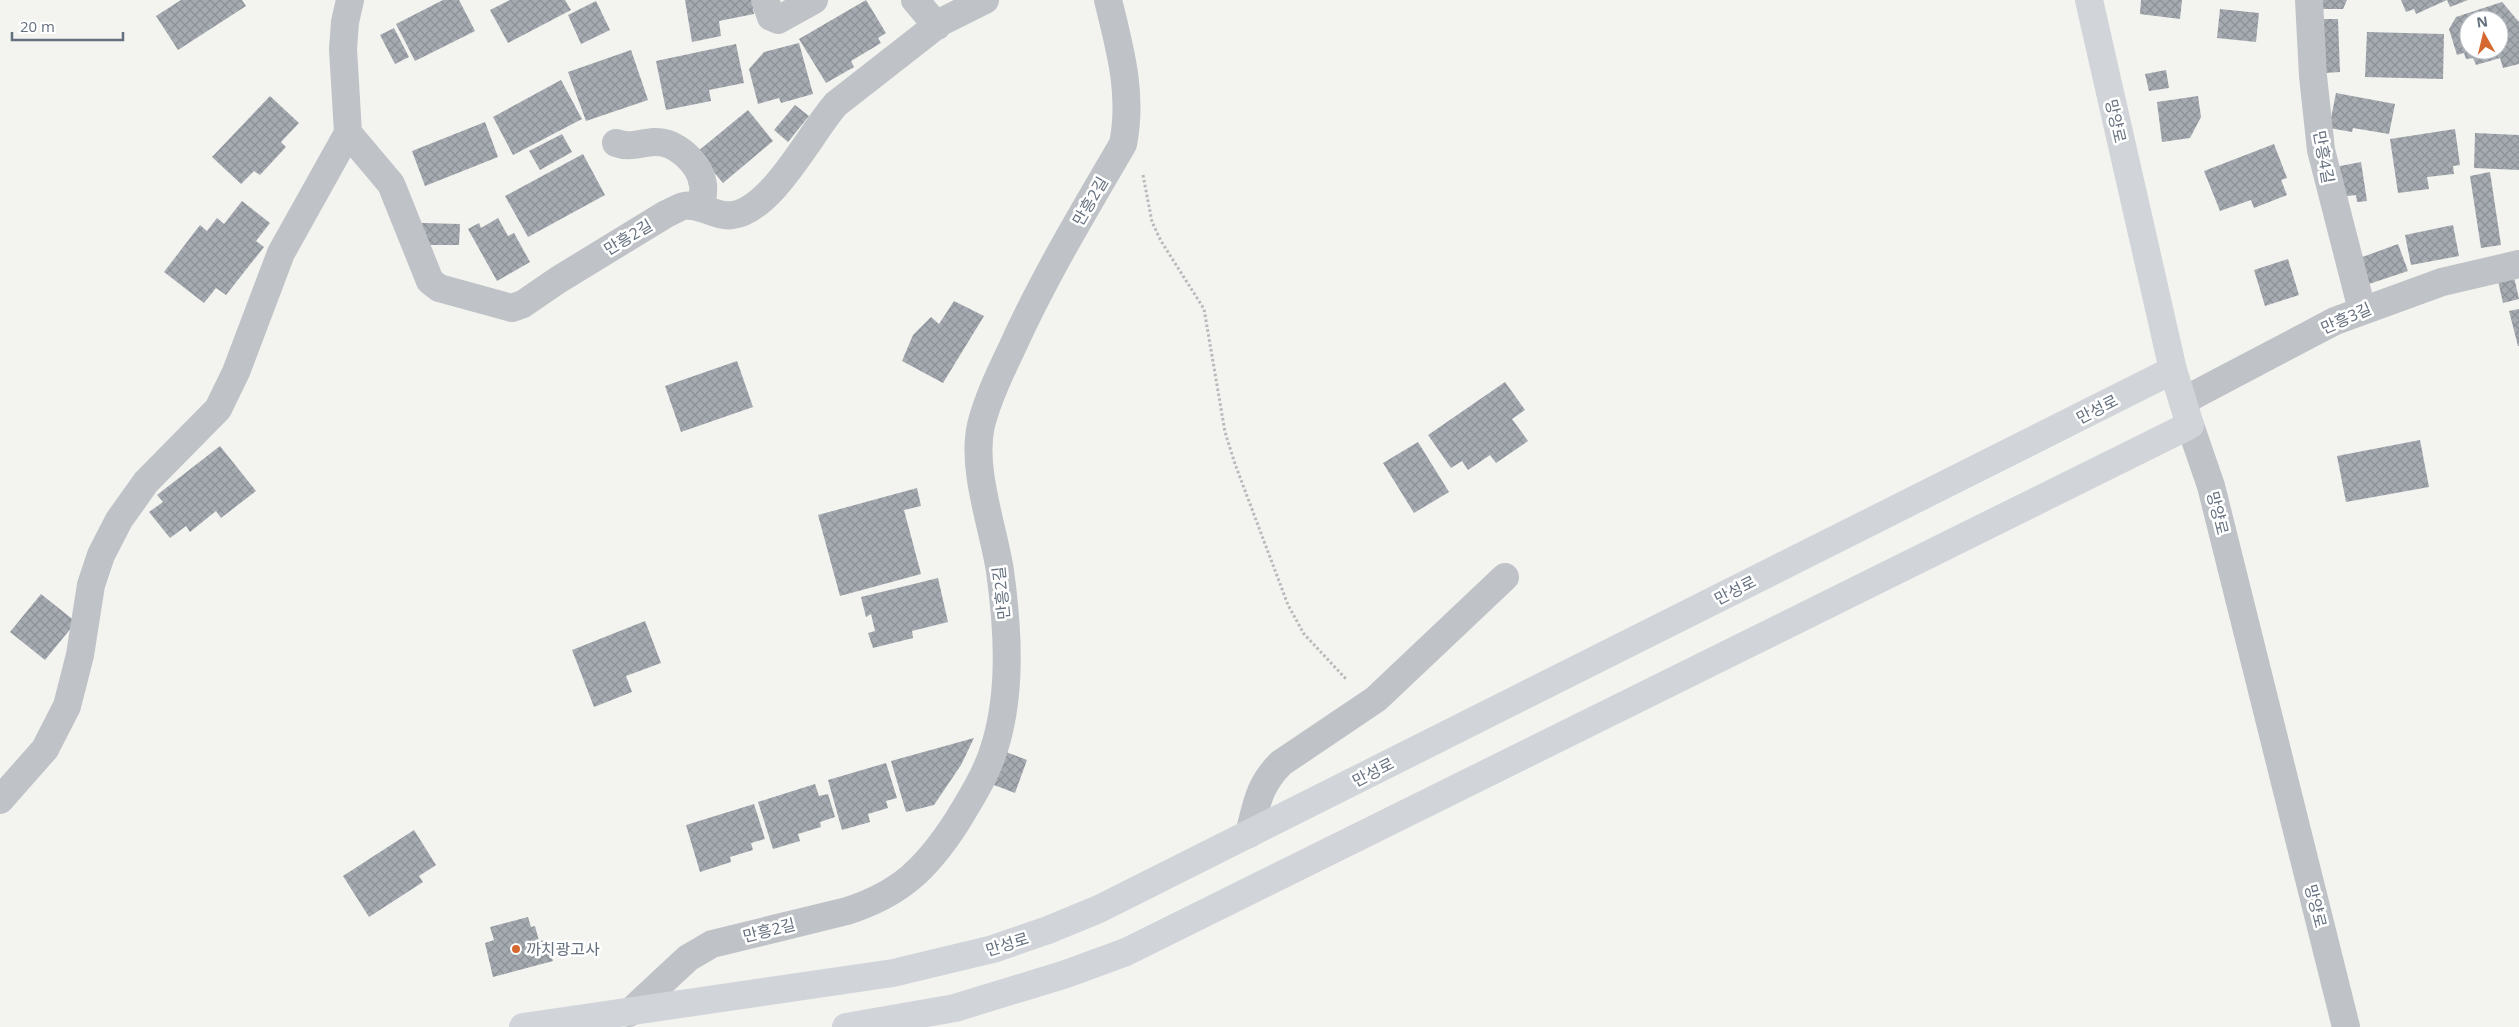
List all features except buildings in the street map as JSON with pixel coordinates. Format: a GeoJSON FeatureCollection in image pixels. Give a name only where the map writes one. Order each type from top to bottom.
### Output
{"type":"FeatureCollection","features":[{"type":"Feature","properties":{"kind":"main road","name":"망양로"},"geometry":{"type":"LineString","coordinates":[[2089,0],[2174,370],[2187,413]]}},
{"type":"Feature","properties":{"kind":"main road","name":"만성로"},"geometry":{"type":"LineString","coordinates":[[524,1027],[630,1020],[893,973],[993,949],[1099,910],[2174,370]]}},
{"type":"Feature","properties":{"kind":"main road"},"geometry":{"type":"LineString","coordinates":[[846,1027],[905,1018],[963,1006],[1066,974],[1126,952],[2187,413]]}},
{"type":"Feature","properties":{"kind":"street"},"geometry":{"type":"LineString","coordinates":[[0,800],[45,749],[67,706],[80,655],[92,585],[101,555],[119,520],[146,482],[200,429],[223,401],[236,372],[281,253],[348,132],[343,49],[345,22],[350,0]]}},
{"type":"Feature","properties":{"kind":"street"},"geometry":{"type":"LineString","coordinates":[[765,0],[771,17],[778,20],[814,0]]}},
{"type":"Feature","properties":{"kind":"street"},"geometry":{"type":"LineString","coordinates":[[915,0],[937,26]]}},
{"type":"Feature","properties":{"kind":"street","name":"만흥2길"},"geometry":{"type":"LineString","coordinates":[[348,132],[391,184],[430,282],[439,288],[507,308],[523,304],[558,280],[666,214],[684,206],[701,208],[718,215],[733,215],[747,211],[798,160],[822,120],[836,104],[937,26],[985,0]]}},
{"type":"Feature","properties":{"kind":"street","name":"만흥2길"},"geometry":{"type":"LineString","coordinates":[[630,1020],[688,958],[712,944],[847,911],[868,904],[893,892],[912,878],[944,840],[984,773],[999,729],[1006,684],[1006,664],[1000,571],[978,452],[981,426],[991,393],[1023,323],[1122,144],[1127,126],[1128,95],[1123,61],[1108,0]]}},
{"type":"Feature","properties":{"kind":"street","name":"만흥4길"},"geometry":{"type":"LineString","coordinates":[[2309,0],[2313,76],[2321,150],[2362,310]]}},
{"type":"Feature","properties":{"kind":"street"},"geometry":{"type":"LineString","coordinates":[[616,143],[627,147],[654,142],[676,146],[700,174],[703,185],[701,208]]}},
{"type":"Feature","properties":{"kind":"street","name":"만흥3길"},"geometry":{"type":"LineString","coordinates":[[2187,413],[2335,321],[2442,282],[2519,264]]}},
{"type":"Feature","properties":{"kind":"street","name":"망양로"},"geometry":{"type":"LineString","coordinates":[[2187,413],[2211,486],[2346,1027]]}},
{"type":"Feature","properties":{"kind":"street"},"geometry":{"type":"LineString","coordinates":[[1249,834],[1262,785],[1269,775],[1281,763],[1369,705],[1505,577]]}},
{"type":"Feature","properties":{"kind":"path"},"geometry":{"type":"LineString","coordinates":[[1143,173],[1155,229],[1204,310],[1225,432],[1235,464],[1288,605],[1304,634],[1369,705]]}},
{"type":"Feature","properties":{"kind":"place","name":"까치광고사"},"geometry":{"type":"Point","coordinates":[516,949]}}]}
